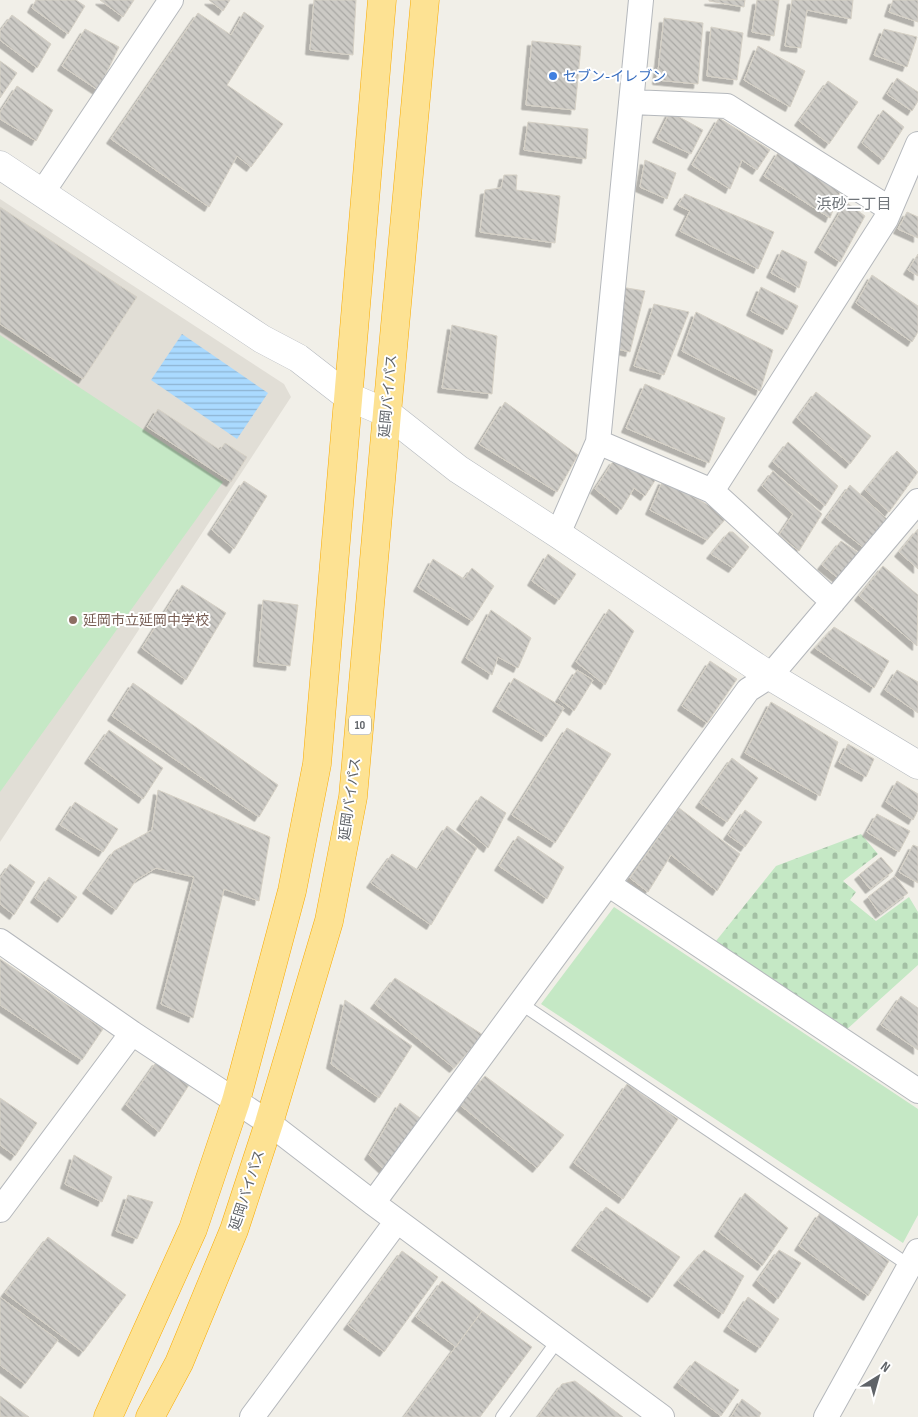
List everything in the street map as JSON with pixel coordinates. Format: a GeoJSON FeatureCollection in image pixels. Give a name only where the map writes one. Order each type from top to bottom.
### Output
{"type":"FeatureCollection","features":[{"type":"Feature","properties":{"kind":"highway"},"geometry":{"type":"LineString","coordinates":[[108,1417],[193,1229],[236,1101],[292,891],[317,764],[382,0]]}},
{"type":"Feature","properties":{"kind":"highway","name":"延岡バイパス"},"geometry":{"type":"LineString","coordinates":[[150,1417],[179,1363],[234,1230],[269,1123],[329,921],[353,796],[386,413],[426,0]]}},
{"type":"Feature","properties":{"kind":"street"},"geometry":{"type":"LineString","coordinates":[[42,193],[171,0]]}},
{"type":"Feature","properties":{"kind":"street"},"geometry":{"type":"LineString","coordinates":[[558,534],[598,442],[641,0]]}},
{"type":"Feature","properties":{"kind":"street"},"geometry":{"type":"LineString","coordinates":[[631,102],[727,106],[890,209]]}},
{"type":"Feature","properties":{"kind":"street"},"geometry":{"type":"LineString","coordinates":[[712,491],[886,220],[918,144]]}},
{"type":"Feature","properties":{"kind":"street"},"geometry":{"type":"LineString","coordinates":[[0,165],[262,339],[298,358],[348,396],[386,413],[458,469],[770,676],[918,765]]}},
{"type":"Feature","properties":{"kind":"street"},"geometry":{"type":"LineString","coordinates":[[598,442],[712,491],[833,602]]}},
{"type":"Feature","properties":{"kind":"street"},"geometry":{"type":"LineString","coordinates":[[373,1204],[748,690],[770,676],[918,501]]}},
{"type":"Feature","properties":{"kind":"street"},"geometry":{"type":"LineString","coordinates":[[608,884],[918,1091]]}},
{"type":"Feature","properties":{"kind":"street"},"geometry":{"type":"LineString","coordinates":[[0,941],[132,1033],[269,1123],[373,1204],[662,1417]]}},
{"type":"Feature","properties":{"kind":"street"},"geometry":{"type":"LineString","coordinates":[[0,1210],[132,1033]]}},
{"type":"Feature","properties":{"kind":"street"},"geometry":{"type":"LineString","coordinates":[[252,1417],[397,1221]]}},
{"type":"Feature","properties":{"kind":"street"},"geometry":{"type":"LineString","coordinates":[[826,1417],[914,1258]]}},
{"type":"Feature","properties":{"kind":"lane"},"geometry":{"type":"LineString","coordinates":[[520,1003],[914,1258]]}},
{"type":"Feature","properties":{"kind":"lane"},"geometry":{"type":"LineString","coordinates":[[502,1417],[558,1340]]}},
{"type":"Feature","properties":{"kind":"shaded area","name":"延岡市立延岡中学校"},"geometry":{"type":"Polygon","coordinates":[[[0,199],[284,384],[291,397],[0,842],[0,199]]]}},
{"type":"Feature","properties":{"kind":"green space"},"geometry":{"type":"Polygon","coordinates":[[[0,335],[223,482],[0,792],[0,335]]]}},
{"type":"Feature","properties":{"kind":"green space"},"geometry":{"type":"Polygon","coordinates":[[[861,834],[878,854],[843,881],[856,892],[850,900],[876,921],[909,897],[918,912],[918,965],[845,1031],[716,941],[776,866],[861,834]]]}},
{"type":"Feature","properties":{"kind":"green space"},"geometry":{"type":"Polygon","coordinates":[[[614,907],[918,1109],[918,1215],[903,1243],[541,1004],[614,907]]]}},
{"type":"Feature","properties":{"kind":"water"},"geometry":{"type":"Polygon","coordinates":[[[182,334],[268,393],[237,439],[151,380],[182,334]]]}},
{"type":"Feature","properties":{"kind":"building"},"geometry":{"type":"Polygon","coordinates":[[[36,0],[76,0],[85,6],[68,34],[32,8],[36,0]]]}},
{"type":"Feature","properties":{"kind":"building"},"geometry":{"type":"Polygon","coordinates":[[[100,0],[134,0],[123,17],[100,0]]]}},
{"type":"Feature","properties":{"kind":"building"},"geometry":{"type":"Polygon","coordinates":[[[209,0],[230,0],[223,11],[209,0]]]}},
{"type":"Feature","properties":{"kind":"building"},"geometry":{"type":"Polygon","coordinates":[[[314,0],[356,0],[353,55],[310,50],[314,0]]]}},
{"type":"Feature","properties":{"kind":"building"},"geometry":{"type":"Polygon","coordinates":[[[709,0],[745,0],[744,7],[709,0]]]}},
{"type":"Feature","properties":{"kind":"building"},"geometry":{"type":"Polygon","coordinates":[[[757,0],[779,0],[774,36],[752,32],[757,0]]]}},
{"type":"Feature","properties":{"kind":"building"},"geometry":{"type":"Polygon","coordinates":[[[792,0],[853,0],[851,19],[807,10],[801,48],[785,46],[792,0]]]}},
{"type":"Feature","properties":{"kind":"building"},"geometry":{"type":"Polygon","coordinates":[[[893,0],[918,0],[918,22],[889,12],[893,0]]]}},
{"type":"Feature","properties":{"kind":"building"},"geometry":{"type":"Polygon","coordinates":[[[244,12],[264,26],[227,85],[283,124],[251,167],[237,156],[209,207],[111,139],[198,13],[231,35],[244,12]]]}},
{"type":"Feature","properties":{"kind":"building"},"geometry":{"type":"Polygon","coordinates":[[[12,15],[51,44],[37,68],[0,40],[0,31],[12,15]]]}},
{"type":"Feature","properties":{"kind":"building"},"geometry":{"type":"Polygon","coordinates":[[[664,18],[703,23],[698,84],[657,80],[664,18]]]}},
{"type":"Feature","properties":{"kind":"building"},"geometry":{"type":"Polygon","coordinates":[[[711,27],[743,33],[737,80],[707,76],[711,27]]]}},
{"type":"Feature","properties":{"kind":"building"},"geometry":{"type":"Polygon","coordinates":[[[85,29],[119,47],[98,90],[62,66],[85,29]]]}},
{"type":"Feature","properties":{"kind":"building"},"geometry":{"type":"Polygon","coordinates":[[[884,29],[917,37],[907,67],[874,55],[884,29]]]}},
{"type":"Feature","properties":{"kind":"building","name":"セブン-イレブン"},"geometry":{"type":"Polygon","coordinates":[[[532,41],[581,46],[575,110],[526,105],[532,41]]]}},
{"type":"Feature","properties":{"kind":"building"},"geometry":{"type":"Polygon","coordinates":[[[758,46],[805,71],[790,107],[744,80],[758,46]]]}},
{"type":"Feature","properties":{"kind":"building"},"geometry":{"type":"Polygon","coordinates":[[[0,61],[17,73],[0,98],[0,61]]]}},
{"type":"Feature","properties":{"kind":"building"},"geometry":{"type":"Polygon","coordinates":[[[897,78],[918,92],[918,101],[912,111],[887,94],[897,78]]]}},
{"type":"Feature","properties":{"kind":"building"},"geometry":{"type":"Polygon","coordinates":[[[828,81],[858,102],[829,144],[799,121],[828,81]]]}},
{"type":"Feature","properties":{"kind":"building"},"geometry":{"type":"Polygon","coordinates":[[[17,86],[53,110],[36,141],[0,119],[0,112],[17,86]]]}},
{"type":"Feature","properties":{"kind":"building"},"geometry":{"type":"Polygon","coordinates":[[[883,110],[904,127],[883,160],[862,143],[883,110]]]}},
{"type":"Feature","properties":{"kind":"building"},"geometry":{"type":"Polygon","coordinates":[[[670,112],[703,130],[691,154],[657,138],[670,112]]]}},
{"type":"Feature","properties":{"kind":"building"},"geometry":{"type":"Polygon","coordinates":[[[719,118],[770,150],[757,170],[742,160],[730,189],[692,165],[719,118]]]}},
{"type":"Feature","properties":{"kind":"building"},"geometry":{"type":"Polygon","coordinates":[[[528,122],[588,129],[586,159],[524,150],[528,122]]]}},
{"type":"Feature","properties":{"kind":"building"},"geometry":{"type":"Polygon","coordinates":[[[779,151],[840,192],[830,218],[764,176],[779,151]]]}},
{"type":"Feature","properties":{"kind":"building"},"geometry":{"type":"Polygon","coordinates":[[[645,160],[676,173],[667,199],[640,187],[645,160]]]}},
{"type":"Feature","properties":{"kind":"building"},"geometry":{"type":"Polygon","coordinates":[[[504,175],[517,175],[516,190],[560,196],[555,243],[480,232],[485,190],[501,188],[504,175]]]}},
{"type":"Feature","properties":{"kind":"building"},"geometry":{"type":"Polygon","coordinates":[[[685,194],[774,232],[758,269],[680,231],[690,211],[678,205],[685,194]]]}},
{"type":"Feature","properties":{"kind":"building"},"geometry":{"type":"Polygon","coordinates":[[[846,202],[865,216],[840,262],[819,248],[846,202]]]}},
{"type":"Feature","properties":{"kind":"building"},"geometry":{"type":"Polygon","coordinates":[[[0,207],[137,297],[83,379],[0,324],[0,207]]]}},
{"type":"Feature","properties":{"kind":"building"},"geometry":{"type":"Polygon","coordinates":[[[907,212],[918,217],[918,238],[898,229],[907,212]]]}},
{"type":"Feature","properties":{"kind":"building"},"geometry":{"type":"Polygon","coordinates":[[[782,250],[807,262],[799,288],[771,273],[782,250]]]}},
{"type":"Feature","properties":{"kind":"building"},"geometry":{"type":"Polygon","coordinates":[[[918,254],[918,276],[908,270],[918,254]]]}},
{"type":"Feature","properties":{"kind":"building"},"geometry":{"type":"Polygon","coordinates":[[[872,275],[918,306],[918,332],[912,342],[856,303],[872,275]]]}},
{"type":"Feature","properties":{"kind":"building"},"geometry":{"type":"Polygon","coordinates":[[[621,287],[645,291],[630,352],[614,348],[621,287]]]}},
{"type":"Feature","properties":{"kind":"building"},"geometry":{"type":"Polygon","coordinates":[[[761,287],[798,306],[787,330],[751,311],[761,287]]]}},
{"type":"Feature","properties":{"kind":"building"},"geometry":{"type":"Polygon","coordinates":[[[654,304],[689,312],[664,375],[634,366],[654,304]]]}},
{"type":"Feature","properties":{"kind":"building"},"geometry":{"type":"Polygon","coordinates":[[[696,312],[773,350],[760,391],[682,351],[696,312]]]}},
{"type":"Feature","properties":{"kind":"building"},"geometry":{"type":"Polygon","coordinates":[[[452,325],[497,336],[492,394],[442,388],[452,325]]]}},
{"type":"Feature","properties":{"kind":"building"},"geometry":{"type":"Polygon","coordinates":[[[645,384],[725,418],[709,463],[626,428],[645,384]]]}},
{"type":"Feature","properties":{"kind":"building"},"geometry":{"type":"Polygon","coordinates":[[[816,392],[871,436],[850,464],[797,418],[816,392]]]}},
{"type":"Feature","properties":{"kind":"building"},"geometry":{"type":"Polygon","coordinates":[[[505,402],[578,455],[557,492],[479,444],[505,402]]]}},
{"type":"Feature","properties":{"kind":"building"},"geometry":{"type":"Polygon","coordinates":[[[158,409],[220,450],[225,443],[247,457],[231,482],[147,427],[158,409]]]}},
{"type":"Feature","properties":{"kind":"building"},"geometry":{"type":"Polygon","coordinates":[[[788,442],[838,486],[825,506],[773,462],[788,442]]]}},
{"type":"Feature","properties":{"kind":"building"},"geometry":{"type":"Polygon","coordinates":[[[897,451],[918,472],[889,512],[865,490],[897,451]]]}},
{"type":"Feature","properties":{"kind":"building"},"geometry":{"type":"Polygon","coordinates":[[[614,460],[656,479],[645,496],[634,488],[621,510],[595,489],[614,460]]]}},
{"type":"Feature","properties":{"kind":"building"},"geometry":{"type":"Polygon","coordinates":[[[773,471],[822,514],[799,551],[779,535],[793,514],[762,486],[773,471]]]}},
{"type":"Feature","properties":{"kind":"building"},"geometry":{"type":"Polygon","coordinates":[[[663,480],[728,516],[707,540],[650,510],[663,480]]]}},
{"type":"Feature","properties":{"kind":"building"},"geometry":{"type":"Polygon","coordinates":[[[244,481],[267,496],[234,549],[212,530],[244,481]]]}},
{"type":"Feature","properties":{"kind":"building"},"geometry":{"type":"Polygon","coordinates":[[[850,485],[887,519],[864,548],[826,518],[850,485]]]}},
{"type":"Feature","properties":{"kind":"building"},"geometry":{"type":"Polygon","coordinates":[[[918,529],[918,569],[899,552],[918,529]]]}},
{"type":"Feature","properties":{"kind":"building"},"geometry":{"type":"Polygon","coordinates":[[[729,532],[733,532],[749,547],[733,568],[711,554],[729,532]]]}},
{"type":"Feature","properties":{"kind":"building"},"geometry":{"type":"Polygon","coordinates":[[[841,541],[859,553],[838,578],[822,565],[841,541]]]}},
{"type":"Feature","properties":{"kind":"building"},"geometry":{"type":"Polygon","coordinates":[[[548,554],[576,574],[559,600],[532,581],[548,554]]]}},
{"type":"Feature","properties":{"kind":"building"},"geometry":{"type":"Polygon","coordinates":[[[433,559],[464,579],[472,568],[494,586],[472,621],[418,587],[433,559]]]}},
{"type":"Feature","properties":{"kind":"building"},"geometry":{"type":"Polygon","coordinates":[[[883,566],[918,595],[917,646],[859,596],[883,566]]]}},
{"type":"Feature","properties":{"kind":"building"},"geometry":{"type":"Polygon","coordinates":[[[182,585],[226,613],[186,680],[142,648],[182,585]]]}},
{"type":"Feature","properties":{"kind":"building"},"geometry":{"type":"Polygon","coordinates":[[[263,600],[298,605],[290,666],[258,662],[263,600]]]}},
{"type":"Feature","properties":{"kind":"building"},"geometry":{"type":"Polygon","coordinates":[[[609,609],[634,631],[605,685],[576,662],[609,609]]]}},
{"type":"Feature","properties":{"kind":"building"},"geometry":{"type":"Polygon","coordinates":[[[491,610],[531,638],[518,668],[498,657],[492,675],[466,658],[491,610]]]}},
{"type":"Feature","properties":{"kind":"building"},"geometry":{"type":"Polygon","coordinates":[[[834,627],[889,661],[874,688],[815,648],[834,627]]]}},
{"type":"Feature","properties":{"kind":"building"},"geometry":{"type":"Polygon","coordinates":[[[710,661],[737,679],[707,723],[682,706],[710,661]]]}},
{"type":"Feature","properties":{"kind":"building"},"geometry":{"type":"Polygon","coordinates":[[[577,670],[593,680],[574,711],[559,699],[577,670]]]}},
{"type":"Feature","properties":{"kind":"building"},"geometry":{"type":"Polygon","coordinates":[[[897,670],[918,682],[918,713],[885,690],[897,670]]]}},
{"type":"Feature","properties":{"kind":"building"},"geometry":{"type":"Polygon","coordinates":[[[514,678],[564,708],[546,737],[497,707],[514,678]]]}},
{"type":"Feature","properties":{"kind":"building"},"geometry":{"type":"Polygon","coordinates":[[[133,683],[278,785],[259,817],[112,716],[133,683]]]}},
{"type":"Feature","properties":{"kind":"building"},"geometry":{"type":"Polygon","coordinates":[[[771,702],[838,742],[820,796],[745,753],[771,702]]]}},
{"type":"Feature","properties":{"kind":"building"},"geometry":{"type":"Polygon","coordinates":[[[567,728],[611,754],[555,843],[512,815],[567,728]]]}},
{"type":"Feature","properties":{"kind":"building"},"geometry":{"type":"Polygon","coordinates":[[[109,730],[163,768],[143,799],[89,759],[109,730]]]}},
{"type":"Feature","properties":{"kind":"building"},"geometry":{"type":"Polygon","coordinates":[[[848,744],[874,759],[866,777],[839,762],[848,744]]]}},
{"type":"Feature","properties":{"kind":"building"},"geometry":{"type":"Polygon","coordinates":[[[732,758],[758,778],[727,822],[700,803],[732,758]]]}},
{"type":"Feature","properties":{"kind":"building"},"geometry":{"type":"Polygon","coordinates":[[[897,781],[918,794],[918,810],[913,820],[886,802],[897,781]]]}},
{"type":"Feature","properties":{"kind":"building"},"geometry":{"type":"Polygon","coordinates":[[[158,790],[270,837],[259,901],[224,889],[193,1018],[161,1004],[194,877],[156,868],[136,880],[116,910],[87,889],[114,851],[152,830],[158,790]]]}},
{"type":"Feature","properties":{"kind":"building"},"geometry":{"type":"Polygon","coordinates":[[[481,796],[506,813],[488,848],[461,825],[481,796]]]}},
{"type":"Feature","properties":{"kind":"building"},"geometry":{"type":"Polygon","coordinates":[[[75,802],[118,829],[103,852],[60,825],[75,802]]]}},
{"type":"Feature","properties":{"kind":"building"},"geometry":{"type":"Polygon","coordinates":[[[679,808],[740,854],[717,891],[671,855],[648,892],[630,878],[679,808]]]}},
{"type":"Feature","properties":{"kind":"building"},"geometry":{"type":"Polygon","coordinates":[[[745,810],[762,822],[745,847],[728,835],[745,810]]]}},
{"type":"Feature","properties":{"kind":"building"},"geometry":{"type":"Polygon","coordinates":[[[877,814],[910,831],[899,852],[867,832],[877,814]]]}},
{"type":"Feature","properties":{"kind":"building"},"geometry":{"type":"Polygon","coordinates":[[[447,826],[477,848],[431,925],[371,883],[392,854],[418,870],[447,826]]]}},
{"type":"Feature","properties":{"kind":"building"},"geometry":{"type":"Polygon","coordinates":[[[518,836],[564,867],[547,899],[499,866],[518,836]]]}},
{"type":"Feature","properties":{"kind":"building"},"geometry":{"type":"Polygon","coordinates":[[[913,845],[918,847],[918,883],[899,872],[913,845]]]}},
{"type":"Feature","properties":{"kind":"building"},"geometry":{"type":"Polygon","coordinates":[[[881,857],[893,871],[870,889],[859,875],[881,857]]]}},
{"type":"Feature","properties":{"kind":"building"},"geometry":{"type":"Polygon","coordinates":[[[10,864],[35,882],[14,915],[0,904],[0,878],[10,864]]]}},
{"type":"Feature","properties":{"kind":"building"},"geometry":{"type":"Polygon","coordinates":[[[895,876],[908,893],[880,914],[868,897],[895,876]]]}},
{"type":"Feature","properties":{"kind":"building"},"geometry":{"type":"Polygon","coordinates":[[[49,877],[77,897],[62,918],[35,898],[49,877]]]}},
{"type":"Feature","properties":{"kind":"building"},"geometry":{"type":"Polygon","coordinates":[[[0,959],[103,1029],[82,1060],[0,1005],[0,959]]]}},
{"type":"Feature","properties":{"kind":"building"},"geometry":{"type":"Polygon","coordinates":[[[395,978],[483,1035],[454,1068],[375,1004],[395,978]]]}},
{"type":"Feature","properties":{"kind":"building"},"geometry":{"type":"Polygon","coordinates":[[[901,996],[918,1008],[918,1050],[881,1025],[901,996]]]}},
{"type":"Feature","properties":{"kind":"building"},"geometry":{"type":"Polygon","coordinates":[[[345,1000],[412,1046],[379,1098],[331,1064],[345,1000]]]}},
{"type":"Feature","properties":{"kind":"building"},"geometry":{"type":"Polygon","coordinates":[[[157,1061],[189,1085],[159,1132],[126,1105],[157,1061]]]}},
{"type":"Feature","properties":{"kind":"building"},"geometry":{"type":"Polygon","coordinates":[[[485,1076],[564,1135],[537,1168],[460,1105],[485,1076]]]}},
{"type":"Feature","properties":{"kind":"building"},"geometry":{"type":"Polygon","coordinates":[[[627,1084],[678,1119],[623,1199],[574,1163],[627,1084]]]}},
{"type":"Feature","properties":{"kind":"building"},"geometry":{"type":"Polygon","coordinates":[[[0,1098],[37,1123],[15,1156],[0,1145],[0,1098]]]}},
{"type":"Feature","properties":{"kind":"building"},"geometry":{"type":"Polygon","coordinates":[[[400,1103],[420,1118],[385,1170],[369,1155],[400,1103]]]}},
{"type":"Feature","properties":{"kind":"building"},"geometry":{"type":"Polygon","coordinates":[[[74,1155],[112,1177],[102,1202],[65,1184],[74,1155]]]}},
{"type":"Feature","properties":{"kind":"building"},"geometry":{"type":"Polygon","coordinates":[[[745,1193],[788,1228],[762,1266],[719,1232],[745,1193]]]}},
{"type":"Feature","properties":{"kind":"building"},"geometry":{"type":"Polygon","coordinates":[[[128,1195],[153,1202],[137,1239],[116,1231],[128,1195]]]}},
{"type":"Feature","properties":{"kind":"building"},"geometry":{"type":"Polygon","coordinates":[[[606,1207],[680,1257],[652,1298],[576,1246],[606,1207]]]}},
{"type":"Feature","properties":{"kind":"building"},"geometry":{"type":"Polygon","coordinates":[[[820,1213],[889,1261],[868,1296],[799,1246],[820,1213]]]}},
{"type":"Feature","properties":{"kind":"building"},"geometry":{"type":"Polygon","coordinates":[[[48,1237],[126,1295],[83,1352],[5,1293],[48,1237]]]}},
{"type":"Feature","properties":{"kind":"building"},"geometry":{"type":"Polygon","coordinates":[[[704,1250],[744,1276],[723,1314],[678,1281],[704,1250]]]}},
{"type":"Feature","properties":{"kind":"building"},"geometry":{"type":"Polygon","coordinates":[[[779,1250],[801,1263],[778,1299],[757,1281],[779,1250]]]}},
{"type":"Feature","properties":{"kind":"building"},"geometry":{"type":"Polygon","coordinates":[[[402,1251],[438,1277],[384,1352],[348,1325],[402,1251]]]}},
{"type":"Feature","properties":{"kind":"building"},"geometry":{"type":"Polygon","coordinates":[[[442,1281],[482,1311],[456,1347],[416,1317],[442,1281]]]}},
{"type":"Feature","properties":{"kind":"building"},"geometry":{"type":"Polygon","coordinates":[[[0,1297],[58,1340],[25,1384],[0,1365],[0,1297]]]}},
{"type":"Feature","properties":{"kind":"building"},"geometry":{"type":"Polygon","coordinates":[[[748,1297],[779,1319],[760,1348],[728,1327],[748,1297]]]}},
{"type":"Feature","properties":{"kind":"building"},"geometry":{"type":"Polygon","coordinates":[[[482,1311],[532,1347],[480,1417],[404,1417],[482,1311]]]}},
{"type":"Feature","properties":{"kind":"building"},"geometry":{"type":"Polygon","coordinates":[[[695,1361],[739,1390],[721,1416],[678,1383],[695,1361]]]}},
{"type":"Feature","properties":{"kind":"building"},"geometry":{"type":"Polygon","coordinates":[[[575,1381],[623,1417],[538,1417],[562,1384],[575,1381]]]}},
{"type":"Feature","properties":{"kind":"building"},"geometry":{"type":"Polygon","coordinates":[[[0,1396],[29,1417],[0,1417],[0,1396]]]}},
{"type":"Feature","properties":{"kind":"building"},"geometry":{"type":"Polygon","coordinates":[[[742,1399],[761,1413],[759,1417],[731,1417],[742,1399]]]}},
{"type":"Feature","properties":{"kind":"place","name":"セブン-イレブン"},"geometry":{"type":"Point","coordinates":[553,76]}},
{"type":"Feature","properties":{"kind":"place","name":"延岡市立延岡中学校"},"geometry":{"type":"Point","coordinates":[73,620]}},
{"type":"Feature","properties":{"kind":"district","name":"浜砂二丁目"},"geometry":{"type":"Point","coordinates":[854,204]}}]}
